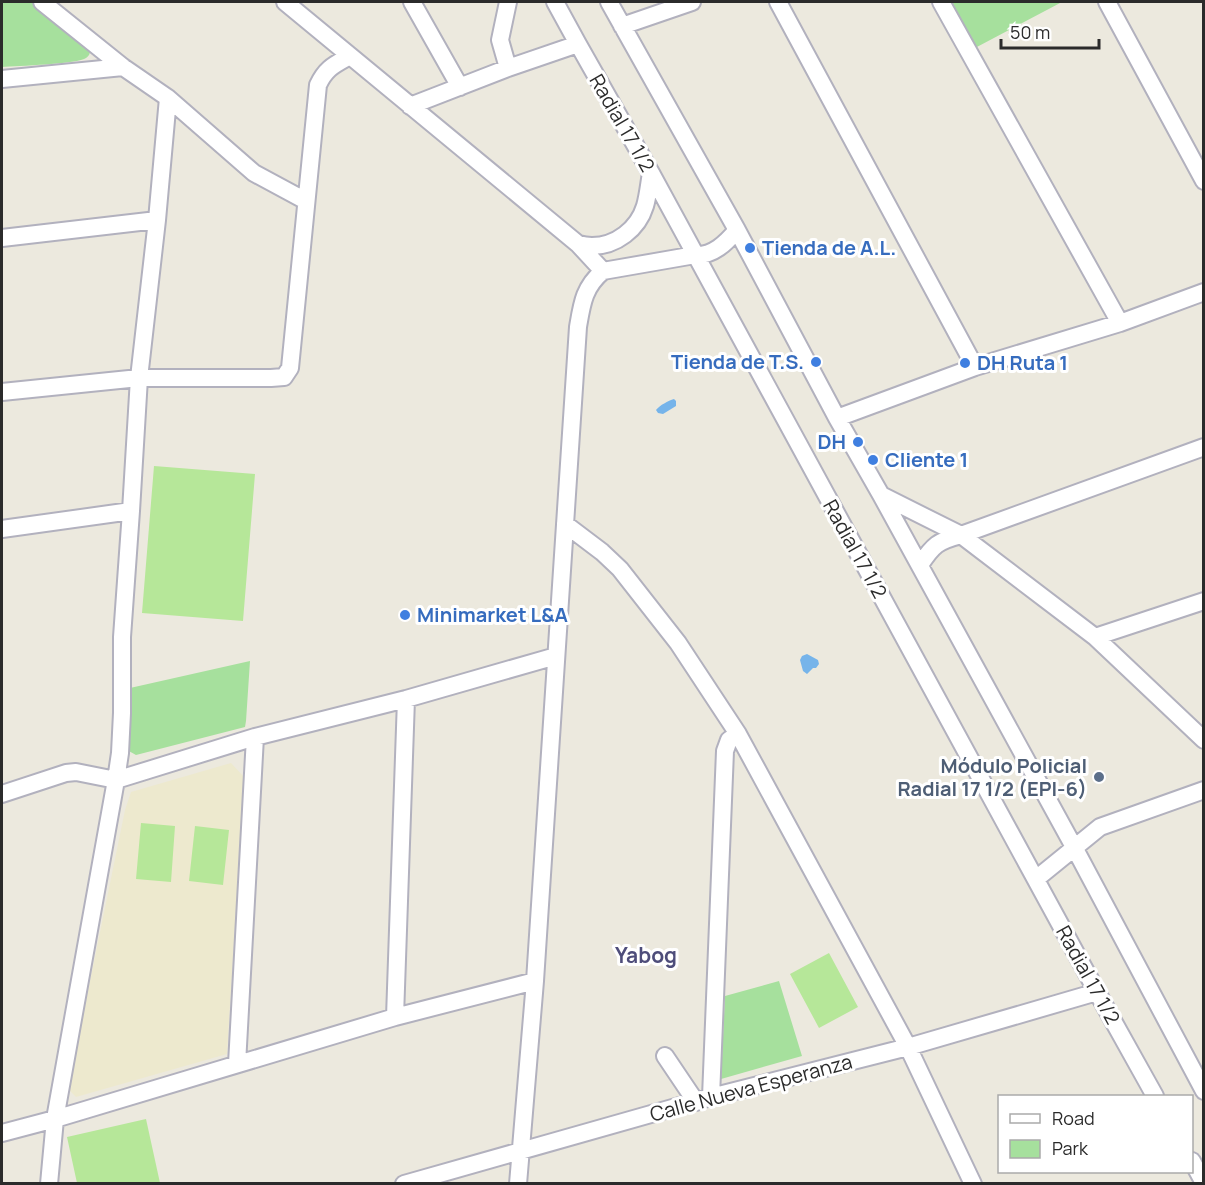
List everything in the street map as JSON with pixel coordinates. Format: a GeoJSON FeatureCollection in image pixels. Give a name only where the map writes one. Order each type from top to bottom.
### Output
{"type":"FeatureCollection","features":[{"type":"Feature","properties":{"kind":"street"},"geometry":{"type":"LineString","coordinates":[[42,2],[123,67],[168,98],[254,173],[306,201]]}},
{"type":"Feature","properties":{"kind":"street"},"geometry":{"type":"LineString","coordinates":[[285,2],[578,244],[603,271]]}},
{"type":"Feature","properties":{"kind":"street"},"geometry":{"type":"LineString","coordinates":[[412,2],[460,87]]}},
{"type":"Feature","properties":{"kind":"street"},"geometry":{"type":"LineString","coordinates":[[508,2],[500,40],[508,68]]}},
{"type":"Feature","properties":{"kind":"street","name":"Radial 17 1/2"},"geometry":{"type":"LineString","coordinates":[[555,2],[651,173],[1154,1095]]}},
{"type":"Feature","properties":{"kind":"street"},"geometry":{"type":"LineString","coordinates":[[609,2],[737,230],[837,418],[1074,847],[1203,1091]]}},
{"type":"Feature","properties":{"kind":"street"},"geometry":{"type":"LineString","coordinates":[[622,26],[692,2]]}},
{"type":"Feature","properties":{"kind":"street"},"geometry":{"type":"LineString","coordinates":[[778,2],[975,366]]}},
{"type":"Feature","properties":{"kind":"street"},"geometry":{"type":"LineString","coordinates":[[940,2],[1120,323]]}},
{"type":"Feature","properties":{"kind":"street"},"geometry":{"type":"LineString","coordinates":[[1107,2],[1203,181]]}},
{"type":"Feature","properties":{"kind":"street"},"geometry":{"type":"LineString","coordinates":[[410,106],[508,68],[578,45]]}},
{"type":"Feature","properties":{"kind":"street"},"geometry":{"type":"LineString","coordinates":[[2,392],[139,378],[284,377],[290,368],[318,85],[329,69],[350,56]]}},
{"type":"Feature","properties":{"kind":"street"},"geometry":{"type":"LineString","coordinates":[[2,79],[123,67]]}},
{"type":"Feature","properties":{"kind":"street"},"geometry":{"type":"LineString","coordinates":[[49,1184],[55,1119],[120,753],[122,637],[139,378],[168,98]]}},
{"type":"Feature","properties":{"kind":"street"},"geometry":{"type":"LineString","coordinates":[[578,244],[592,246],[606,244],[620,239],[631,230],[640,219],[646,205],[651,173]]}},
{"type":"Feature","properties":{"kind":"street"},"geometry":{"type":"LineString","coordinates":[[2,238],[157,220]]}},
{"type":"Feature","properties":{"kind":"street"},"geometry":{"type":"LineString","coordinates":[[518,1184],[535,981],[578,327],[584,297],[588,286],[603,271],[703,255],[716,250],[737,230]]}},
{"type":"Feature","properties":{"kind":"street"},"geometry":{"type":"LineString","coordinates":[[837,418],[975,366],[1120,323],[1203,292]]}},
{"type":"Feature","properties":{"kind":"street"},"geometry":{"type":"LineString","coordinates":[[920,565],[929,550],[944,540],[1203,447]]}},
{"type":"Feature","properties":{"kind":"street"},"geometry":{"type":"LineString","coordinates":[[881,495],[961,535],[1095,637],[1203,741]]}},
{"type":"Feature","properties":{"kind":"street"},"geometry":{"type":"LineString","coordinates":[[2,529],[131,511]]}},
{"type":"Feature","properties":{"kind":"street"},"geometry":{"type":"LineString","coordinates":[[565,524],[620,569],[678,643],[738,734],[908,1047],[973,1184]]}},
{"type":"Feature","properties":{"kind":"street"},"geometry":{"type":"LineString","coordinates":[[1095,637],[1203,601]]}},
{"type":"Feature","properties":{"kind":"street"},"geometry":{"type":"LineString","coordinates":[[2,794],[66,773],[76,772],[116,780],[255,737],[406,699],[556,657]]}},
{"type":"Feature","properties":{"kind":"street"},"geometry":{"type":"LineString","coordinates":[[395,1017],[406,699]]}},
{"type":"Feature","properties":{"kind":"street"},"geometry":{"type":"LineString","coordinates":[[703,1100],[724,751],[729,740],[738,734]]}},
{"type":"Feature","properties":{"kind":"street"},"geometry":{"type":"LineString","coordinates":[[237,1064],[255,737]]}},
{"type":"Feature","properties":{"kind":"street"},"geometry":{"type":"LineString","coordinates":[[1036,879],[1100,827],[1203,790]]}},
{"type":"Feature","properties":{"kind":"street"},"geometry":{"type":"LineString","coordinates":[[2,1133],[395,1017],[535,981]]}},
{"type":"Feature","properties":{"kind":"street","name":"Calle Nueva Esperanza"},"geometry":{"type":"LineString","coordinates":[[404,1184],[703,1100],[908,1047],[1097,992]]}},
{"type":"Feature","properties":{"kind":"street"},"geometry":{"type":"LineString","coordinates":[[665,1056],[703,1100]]}},
{"type":"Feature","properties":{"kind":"street"},"geometry":{"type":"LineString","coordinates":[[1193,1165],[1203,1183]]}},
{"type":"Feature","properties":{"kind":"shaded area"},"geometry":{"type":"Polygon","coordinates":[[[231,763],[244,777],[227,1054],[76,1097],[68,1089],[125,810],[131,792],[231,763]]]}},
{"type":"Feature","properties":{"kind":"green space"},"geometry":{"type":"Polygon","coordinates":[[[2,2],[38,2],[91,50],[89,55],[72,62],[2,67],[2,2]]]}},
{"type":"Feature","properties":{"kind":"green space"},"geometry":{"type":"Polygon","coordinates":[[[949,2],[1062,2],[975,48],[949,2]]]}},
{"type":"Feature","properties":{"kind":"green space"},"geometry":{"type":"Polygon","coordinates":[[[154,466],[255,474],[243,621],[142,613],[154,466]]]}},
{"type":"Feature","properties":{"kind":"green space"},"geometry":{"type":"Polygon","coordinates":[[[250,661],[245,727],[136,755],[127,750],[130,688],[250,661]]]}},
{"type":"Feature","properties":{"kind":"green space"},"geometry":{"type":"Polygon","coordinates":[[[141,823],[175,826],[171,882],[136,879],[141,823]]]}},
{"type":"Feature","properties":{"kind":"green space"},"geometry":{"type":"Polygon","coordinates":[[[195,826],[229,830],[223,885],[189,881],[195,826]]]}},
{"type":"Feature","properties":{"kind":"green space"},"geometry":{"type":"Polygon","coordinates":[[[829,953],[858,1007],[819,1028],[790,974],[829,953]]]}},
{"type":"Feature","properties":{"kind":"green space"},"geometry":{"type":"Polygon","coordinates":[[[779,981],[802,1056],[721,1079],[725,996],[779,981]]]}},
{"type":"Feature","properties":{"kind":"green space"},"geometry":{"type":"Polygon","coordinates":[[[146,1119],[160,1183],[77,1183],[67,1137],[146,1119]]]}},
{"type":"Feature","properties":{"kind":"water"},"geometry":{"type":"Polygon","coordinates":[[[674,399],[676,406],[663,414],[658,413],[656,410],[658,408],[674,399]]]}},
{"type":"Feature","properties":{"kind":"water"},"geometry":{"type":"Polygon","coordinates":[[[807,654],[818,660],[819,664],[807,674],[803,671],[800,660],[807,654]]]}},
{"type":"Feature","properties":{"kind":"place","name":"Tienda de A.L."},"geometry":{"type":"Point","coordinates":[750,248]}},
{"type":"Feature","properties":{"kind":"place","name":"Tienda de T.S."},"geometry":{"type":"Point","coordinates":[816,362]}},
{"type":"Feature","properties":{"kind":"place","name":"DH Ruta 1"},"geometry":{"type":"Point","coordinates":[965,363]}},
{"type":"Feature","properties":{"kind":"place","name":"DH"},"geometry":{"type":"Point","coordinates":[858,442]}},
{"type":"Feature","properties":{"kind":"place","name":"Cliente 1"},"geometry":{"type":"Point","coordinates":[873,460]}},
{"type":"Feature","properties":{"kind":"place","name":"Minimarket L&A"},"geometry":{"type":"Point","coordinates":[405,615]}},
{"type":"Feature","properties":{"kind":"place","name":"Módulo Policial Radial 17 1/2 (EPI-6)"},"geometry":{"type":"Point","coordinates":[1099,777]}},
{"type":"Feature","properties":{"kind":"district","name":"Yabog"},"geometry":{"type":"Point","coordinates":[646,956]}}]}
